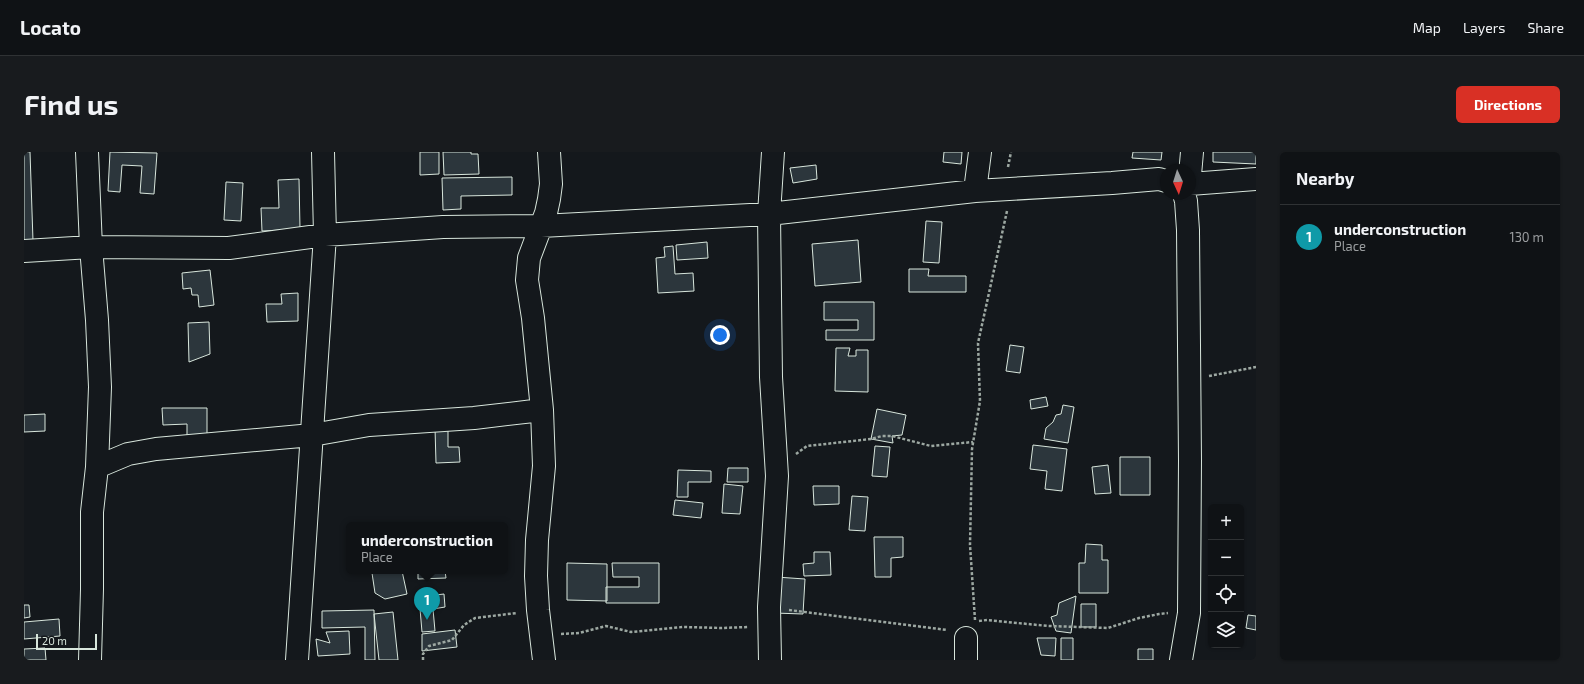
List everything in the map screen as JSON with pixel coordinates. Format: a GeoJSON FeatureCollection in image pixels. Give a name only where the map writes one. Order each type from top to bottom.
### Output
{"type":"FeatureCollection","features":[{"type":"Feature","properties":{"kind":"street"},"geometry":{"type":"LineString","coordinates":[[87,152],[91,247],[97,320],[100,387],[97,467],[92,512],[90,660]]}},
{"type":"Feature","properties":{"kind":"street"},"geometry":{"type":"LineString","coordinates":[[297,660],[325,235],[322,152]]}},
{"type":"Feature","properties":{"kind":"street"},"geometry":{"type":"LineString","coordinates":[[544,660],[538,610],[537,540],[544,466],[542,410],[533,318],[527,280],[529,258],[546,213],[550,192],[549,152]]}},
{"type":"Feature","properties":{"kind":"street"},"geometry":{"type":"LineString","coordinates":[[770,660],[769,607],[777,469],[771,377],[769,214],[773,152]]}},
{"type":"Feature","properties":{"kind":"street"},"geometry":{"type":"LineString","coordinates":[[975,191],[980,152]]}},
{"type":"Feature","properties":{"kind":"street"},"geometry":{"type":"LineString","coordinates":[[1191,164],[1192,152]]}},
{"type":"Feature","properties":{"kind":"street"},"geometry":{"type":"LineString","coordinates":[[24,251],[91,247],[229,248],[325,235],[444,227],[541,226],[769,214],[975,191],[1160,179]]}},
{"type":"Feature","properties":{"kind":"street"},"geometry":{"type":"LineString","coordinates":[[1196,184],[1256,179]]}},
{"type":"Feature","properties":{"kind":"street"},"geometry":{"type":"LineString","coordinates":[[1181,660],[1189,613],[1188,230],[1186,200]]}},
{"type":"Feature","properties":{"kind":"street"},"geometry":{"type":"LineString","coordinates":[[97,467],[128,454],[149,450],[312,434],[369,425],[474,418],[542,410]]}},
{"type":"Feature","properties":{"kind":"street"},"geometry":{"type":"LineString","coordinates":[[966,660],[971,630]]}},
{"type":"Feature","properties":{"kind":"path"},"geometry":{"type":"LineString","coordinates":[[971,630],[970,545],[973,442],[980,401],[978,343],[1013,189]]}},
{"type":"Feature","properties":{"kind":"path"},"geometry":{"type":"LineString","coordinates":[[1189,379],[1256,367]]}},
{"type":"Feature","properties":{"kind":"path"},"geometry":{"type":"LineString","coordinates":[[777,469],[807,446],[820,444],[892,436],[931,446],[973,442]]}},
{"type":"Feature","properties":{"kind":"path"},"geometry":{"type":"LineString","coordinates":[[423,660],[423,654],[429,646],[452,640],[464,625],[475,618],[538,610]]}},
{"type":"Feature","properties":{"kind":"path"},"geometry":{"type":"LineString","coordinates":[[557,635],[579,633],[606,626],[631,632],[683,627],[722,628],[753,626]]}},
{"type":"Feature","properties":{"kind":"building"},"geometry":{"type":"Polygon","coordinates":[[[24,152],[30,152],[33,241],[24,241],[24,152]]]}},
{"type":"Feature","properties":{"kind":"building"},"geometry":{"type":"Polygon","coordinates":[[[110,152],[157,153],[154,194],[140,193],[142,166],[122,165],[120,192],[108,191],[110,152]]]}},
{"type":"Feature","properties":{"kind":"building"},"geometry":{"type":"Polygon","coordinates":[[[420,152],[439,152],[439,174],[420,175],[420,152]]]}},
{"type":"Feature","properties":{"kind":"building"},"geometry":{"type":"Polygon","coordinates":[[[443,152],[471,152],[471,154],[478,154],[479,174],[444,175],[443,152]]]}},
{"type":"Feature","properties":{"kind":"building"},"geometry":{"type":"Polygon","coordinates":[[[944,152],[962,152],[961,164],[943,162],[944,152]]]}},
{"type":"Feature","properties":{"kind":"building"},"geometry":{"type":"Polygon","coordinates":[[[1133,152],[1162,152],[1161,160],[1132,158],[1133,152]]]}},
{"type":"Feature","properties":{"kind":"building"},"geometry":{"type":"Polygon","coordinates":[[[1213,152],[1256,152],[1256,164],[1213,162],[1213,152]]]}},
{"type":"Feature","properties":{"kind":"building"},"geometry":{"type":"Polygon","coordinates":[[[816,165],[817,179],[793,183],[790,168],[816,165]]]}},
{"type":"Feature","properties":{"kind":"building"},"geometry":{"type":"Polygon","coordinates":[[[512,177],[512,195],[461,196],[461,209],[443,210],[442,178],[512,177]]]}},
{"type":"Feature","properties":{"kind":"building"},"geometry":{"type":"Polygon","coordinates":[[[299,179],[300,229],[262,231],[261,208],[279,208],[278,180],[299,179]]]}},
{"type":"Feature","properties":{"kind":"building"},"geometry":{"type":"Polygon","coordinates":[[[226,182],[243,183],[241,221],[224,220],[226,182]]]}},
{"type":"Feature","properties":{"kind":"building"},"geometry":{"type":"Polygon","coordinates":[[[926,221],[942,222],[939,263],[923,262],[926,221]]]}},
{"type":"Feature","properties":{"kind":"building"},"geometry":{"type":"Polygon","coordinates":[[[858,240],[861,282],[815,286],[812,244],[858,240]]]}},
{"type":"Feature","properties":{"kind":"building"},"geometry":{"type":"Polygon","coordinates":[[[707,242],[708,258],[677,260],[676,245],[707,242]]]}},
{"type":"Feature","properties":{"kind":"building"},"geometry":{"type":"Polygon","coordinates":[[[673,246],[675,274],[693,273],[694,291],[658,293],[656,258],[665,257],[664,247],[673,246]]]}},
{"type":"Feature","properties":{"kind":"building"},"geometry":{"type":"Polygon","coordinates":[[[909,269],[929,269],[928,276],[966,276],[966,292],[909,292],[909,269]]]}},
{"type":"Feature","properties":{"kind":"building"},"geometry":{"type":"Polygon","coordinates":[[[210,270],[214,305],[199,307],[198,295],[192,295],[191,288],[183,289],[182,273],[210,270]]]}},
{"type":"Feature","properties":{"kind":"building"},"geometry":{"type":"Polygon","coordinates":[[[298,293],[298,321],[267,322],[266,304],[282,304],[281,294],[298,293]]]}},
{"type":"Feature","properties":{"kind":"building"},"geometry":{"type":"Polygon","coordinates":[[[824,302],[874,302],[874,340],[826,340],[826,330],[858,330],[858,320],[824,320],[824,302]]]}},
{"type":"Feature","properties":{"kind":"building"},"geometry":{"type":"Polygon","coordinates":[[[209,322],[210,354],[189,362],[188,323],[209,322]]]}},
{"type":"Feature","properties":{"kind":"building"},"geometry":{"type":"Polygon","coordinates":[[[1010,345],[1024,347],[1020,373],[1006,371],[1010,345]]]}},
{"type":"Feature","properties":{"kind":"building"},"geometry":{"type":"Polygon","coordinates":[[[836,348],[850,348],[848,356],[856,356],[856,350],[868,350],[868,392],[835,391],[836,348]]]}},
{"type":"Feature","properties":{"kind":"building"},"geometry":{"type":"Polygon","coordinates":[[[1046,397],[1048,406],[1031,409],[1030,400],[1046,397]]]}},
{"type":"Feature","properties":{"kind":"building"},"geometry":{"type":"Polygon","coordinates":[[[1063,405],[1074,407],[1068,443],[1044,439],[1046,428],[1053,422],[1056,415],[1061,414],[1063,405]]]}},
{"type":"Feature","properties":{"kind":"building"},"geometry":{"type":"Polygon","coordinates":[[[162,408],[207,408],[207,436],[187,437],[187,424],[163,425],[162,408]]]}},
{"type":"Feature","properties":{"kind":"building"},"geometry":{"type":"Polygon","coordinates":[[[877,409],[906,415],[902,435],[892,436],[893,443],[871,439],[877,409]]]}},
{"type":"Feature","properties":{"kind":"building"},"geometry":{"type":"Polygon","coordinates":[[[45,414],[45,431],[24,432],[24,415],[45,414]]]}},
{"type":"Feature","properties":{"kind":"building"},"geometry":{"type":"Polygon","coordinates":[[[435,428],[448,428],[448,447],[459,447],[460,462],[436,463],[435,428]]]}},
{"type":"Feature","properties":{"kind":"building"},"geometry":{"type":"Polygon","coordinates":[[[1033,445],[1067,449],[1062,491],[1045,489],[1047,471],[1030,469],[1033,445]]]}},
{"type":"Feature","properties":{"kind":"building"},"geometry":{"type":"Polygon","coordinates":[[[875,446],[890,447],[887,477],[872,476],[875,446]]]}},
{"type":"Feature","properties":{"kind":"building"},"geometry":{"type":"Polygon","coordinates":[[[1120,457],[1150,457],[1150,495],[1120,495],[1120,457]]]}},
{"type":"Feature","properties":{"kind":"building"},"geometry":{"type":"Polygon","coordinates":[[[1108,465],[1111,493],[1095,494],[1092,467],[1108,465]]]}},
{"type":"Feature","properties":{"kind":"building"},"geometry":{"type":"Polygon","coordinates":[[[728,468],[748,468],[748,482],[727,482],[728,468]]]}},
{"type":"Feature","properties":{"kind":"building"},"geometry":{"type":"Polygon","coordinates":[[[678,470],[711,471],[711,482],[688,482],[688,497],[677,497],[678,470]]]}},
{"type":"Feature","properties":{"kind":"building"},"geometry":{"type":"Polygon","coordinates":[[[724,484],[743,486],[740,514],[722,513],[724,484]]]}},
{"type":"Feature","properties":{"kind":"building"},"geometry":{"type":"Polygon","coordinates":[[[813,486],[839,486],[839,504],[814,505],[813,486]]]}},
{"type":"Feature","properties":{"kind":"building"},"geometry":{"type":"Polygon","coordinates":[[[852,496],[868,497],[865,531],[849,530],[852,496]]]}},
{"type":"Feature","properties":{"kind":"building"},"geometry":{"type":"Polygon","coordinates":[[[675,500],[703,503],[701,518],[673,515],[675,500]]]}},
{"type":"Feature","properties":{"kind":"building"},"geometry":{"type":"Polygon","coordinates":[[[874,537],[903,537],[903,557],[891,558],[891,577],[875,577],[874,537]]]}},
{"type":"Feature","properties":{"kind":"building"},"geometry":{"type":"Polygon","coordinates":[[[1086,544],[1102,545],[1102,560],[1108,560],[1108,593],[1079,593],[1079,563],[1085,563],[1086,544]]]}},
{"type":"Feature","properties":{"kind":"building"},"geometry":{"type":"Polygon","coordinates":[[[814,552],[830,552],[831,575],[804,576],[803,564],[814,563],[814,552]]]}},
{"type":"Feature","properties":{"kind":"building"},"geometry":{"type":"Polygon","coordinates":[[[567,563],[607,564],[607,601],[567,600],[567,563]]]}},
{"type":"Feature","properties":{"kind":"building"},"geometry":{"type":"Polygon","coordinates":[[[612,563],[659,563],[659,603],[606,603],[606,587],[639,587],[639,577],[613,577],[612,563]]]}},
{"type":"Feature","properties":{"kind":"building"},"geometry":{"type":"Polygon","coordinates":[[[372,574],[403,574],[407,594],[385,599],[375,593],[372,574]]]}},
{"type":"Feature","properties":{"kind":"building"},"geometry":{"type":"Polygon","coordinates":[[[418,574],[445,574],[446,578],[418,579],[418,574]]]}},
{"type":"Feature","properties":{"kind":"building"},"geometry":{"type":"Polygon","coordinates":[[[776,577],[805,579],[803,614],[774,613],[776,577]]]}},
{"type":"Feature","properties":{"kind":"building"},"geometry":{"type":"Polygon","coordinates":[[[444,594],[445,607],[433,609],[435,631],[422,632],[419,597],[444,594]]]}},
{"type":"Feature","properties":{"kind":"building"},"geometry":{"type":"Polygon","coordinates":[[[1076,596],[1071,633],[1056,631],[1051,617],[1057,615],[1059,603],[1076,596]]]}},
{"type":"Feature","properties":{"kind":"building"},"geometry":{"type":"Polygon","coordinates":[[[1081,604],[1096,604],[1096,627],[1081,627],[1081,604]]]}},
{"type":"Feature","properties":{"kind":"building"},"geometry":{"type":"Polygon","coordinates":[[[24,605],[29,605],[30,617],[24,618],[24,605]]]}},
{"type":"Feature","properties":{"kind":"building"},"geometry":{"type":"Polygon","coordinates":[[[374,610],[375,660],[365,660],[365,627],[322,628],[322,611],[374,610]]]}},
{"type":"Feature","properties":{"kind":"building"},"geometry":{"type":"Polygon","coordinates":[[[393,612],[398,660],[379,660],[374,614],[393,612]]]}},
{"type":"Feature","properties":{"kind":"building"},"geometry":{"type":"Polygon","coordinates":[[[1248,615],[1256,616],[1256,630],[1246,628],[1248,615]]]}},
{"type":"Feature","properties":{"kind":"building"},"geometry":{"type":"Polygon","coordinates":[[[59,619],[60,636],[24,639],[24,622],[59,619]]]}},
{"type":"Feature","properties":{"kind":"building"},"geometry":{"type":"Polygon","coordinates":[[[455,630],[457,647],[422,651],[422,634],[455,630]]]}},
{"type":"Feature","properties":{"kind":"building"},"geometry":{"type":"Polygon","coordinates":[[[349,631],[350,654],[318,656],[316,639],[330,643],[326,632],[349,631]]]}},
{"type":"Feature","properties":{"kind":"building"},"geometry":{"type":"Polygon","coordinates":[[[1037,638],[1056,638],[1055,656],[1041,655],[1037,638]]]}},
{"type":"Feature","properties":{"kind":"building"},"geometry":{"type":"Polygon","coordinates":[[[1061,638],[1073,638],[1073,660],[1061,660],[1061,638]]]}},
{"type":"Feature","properties":{"kind":"building"},"geometry":{"type":"Polygon","coordinates":[[[45,648],[46,660],[24,660],[24,649],[45,648]]]}},
{"type":"Feature","properties":{"kind":"building"},"geometry":{"type":"Polygon","coordinates":[[[1138,649],[1153,649],[1153,660],[1138,660],[1138,649]]]}},
{"type":"Feature","properties":{"kind":"place","name":"underconstruction"},"geometry":{"type":"Point","coordinates":[427,620]}}]}
